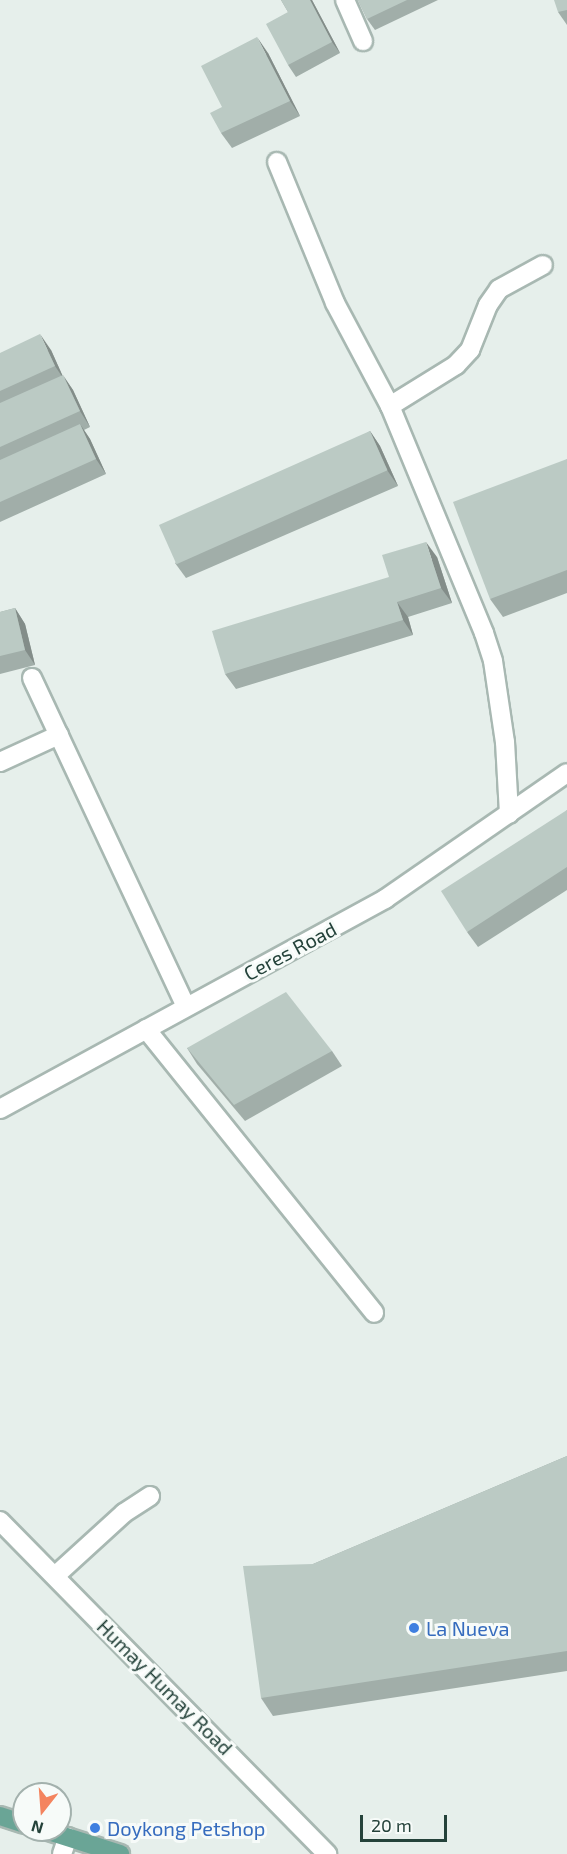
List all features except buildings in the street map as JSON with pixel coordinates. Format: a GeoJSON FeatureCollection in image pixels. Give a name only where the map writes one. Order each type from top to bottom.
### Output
{"type":"FeatureCollection","features":[{"type":"Feature","properties":{"kind":"main road"},"geometry":{"type":"LineString","coordinates":[[65,1845],[120,1854]]}},
{"type":"Feature","properties":{"kind":"street"},"geometry":{"type":"LineString","coordinates":[[345,0],[363,41]]}},
{"type":"Feature","properties":{"kind":"street"},"geometry":{"type":"LineString","coordinates":[[276,162],[335,303],[390,406],[493,661],[505,742],[509,814]]}},
{"type":"Feature","properties":{"kind":"street"},"geometry":{"type":"LineString","coordinates":[[390,406],[456,365],[470,350],[488,305],[499,289],[543,265]]}},
{"type":"Feature","properties":{"kind":"street"},"geometry":{"type":"LineString","coordinates":[[32,678],[186,1007]]}},
{"type":"Feature","properties":{"kind":"street"},"geometry":{"type":"LineString","coordinates":[[0,762],[59,735]]}},
{"type":"Feature","properties":{"kind":"street","name":"Ceres Road"},"geometry":{"type":"LineString","coordinates":[[0,1109],[385,899],[567,773]]}},
{"type":"Feature","properties":{"kind":"street"},"geometry":{"type":"LineString","coordinates":[[146,1029],[374,1313]]}},
{"type":"Feature","properties":{"kind":"street"},"geometry":{"type":"LineString","coordinates":[[55,1576],[124,1513],[150,1496]]}},
{"type":"Feature","properties":{"kind":"street","name":"Humay Humay Road"},"geometry":{"type":"LineString","coordinates":[[0,1521],[327,1854]]}},
{"type":"Feature","properties":{"kind":"place","name":"La Nueva"},"geometry":{"type":"Point","coordinates":[414,1628]}},
{"type":"Feature","properties":{"kind":"place","name":"Doykong Petshop"},"geometry":{"type":"Point","coordinates":[95,1828]}}]}
